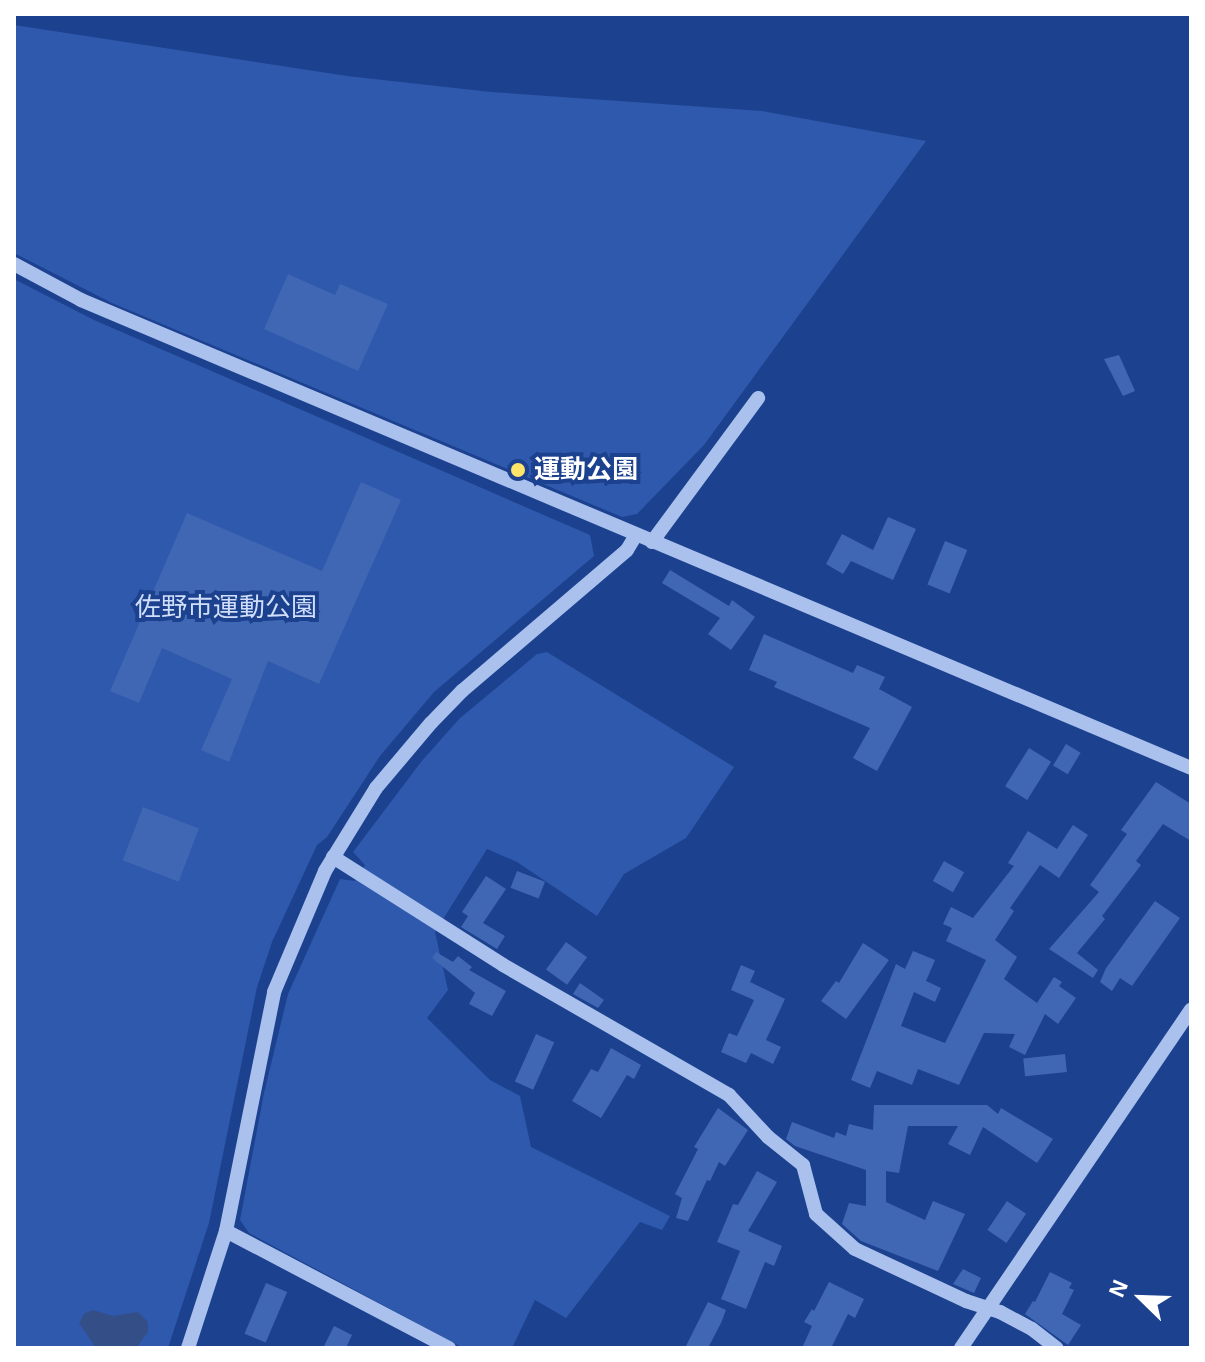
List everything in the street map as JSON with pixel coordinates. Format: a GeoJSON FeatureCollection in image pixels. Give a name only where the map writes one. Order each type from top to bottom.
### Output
{"type":"FeatureCollection","features":[{"type":"Feature","properties":{"kind":"street"},"geometry":{"type":"LineString","coordinates":[[14,264],[81,300],[1191,768]]}},
{"type":"Feature","properties":{"kind":"street"},"geometry":{"type":"LineString","coordinates":[[652,542],[758,398]]}},
{"type":"Feature","properties":{"kind":"street"},"geometry":{"type":"LineString","coordinates":[[188,1348],[226,1231],[274,992],[301,921],[333,857],[376,788],[431,723],[462,691],[627,550],[636,535]]}},
{"type":"Feature","properties":{"kind":"street"},"geometry":{"type":"LineString","coordinates":[[333,857],[503,965],[729,1095],[768,1137],[803,1165],[816,1214],[831,1231],[867,1255],[1032,1329],[1056,1348]]}},
{"type":"Feature","properties":{"kind":"street"},"geometry":{"type":"LineString","coordinates":[[961,1348],[1191,1010]]}},
{"type":"Feature","properties":{"kind":"street"},"geometry":{"type":"LineString","coordinates":[[226,1231],[449,1348]]}},
{"type":"Feature","properties":{"kind":"green space"},"geometry":{"type":"Polygon","coordinates":[[[14,25],[347,76],[491,92],[762,111],[926,141],[704,445],[637,514],[622,517],[112,303],[14,253],[14,25]]]}},
{"type":"Feature","properties":{"kind":"green space","name":"佐野市運動公園"},"geometry":{"type":"Polygon","coordinates":[[[14,279],[94,320],[590,535],[594,556],[434,692],[380,756],[327,837],[317,845],[272,942],[257,987],[209,1223],[168,1348],[14,1348],[14,279]]]}},
{"type":"Feature","properties":{"kind":"green space"},"geometry":{"type":"Polygon","coordinates":[[[547,652],[734,767],[686,838],[624,874],[597,916],[517,862],[487,849],[435,932],[448,990],[427,1018],[490,1080],[520,1096],[531,1147],[670,1216],[662,1230],[640,1222],[566,1318],[535,1300],[512,1348],[463,1348],[249,1233],[240,1220],[264,1093],[288,994],[340,879],[355,881],[365,865],[353,852],[421,762],[459,719],[537,654],[547,652]]]}},
{"type":"Feature","properties":{"kind":"shaded area"},"geometry":{"type":"Polygon","coordinates":[[[93,1310],[113,1316],[138,1312],[148,1322],[148,1332],[136,1348],[96,1348],[79,1323],[84,1314],[93,1310]]]}},
{"type":"Feature","properties":{"kind":"building"},"geometry":{"type":"Polygon","coordinates":[[[288,274],[335,295],[340,284],[388,304],[358,371],[264,329],[288,274]]]}},
{"type":"Feature","properties":{"kind":"building"},"geometry":{"type":"Polygon","coordinates":[[[1119,355],[1135,391],[1123,396],[1104,359],[1119,355]]]}},
{"type":"Feature","properties":{"kind":"building"},"geometry":{"type":"Polygon","coordinates":[[[361,482],[401,500],[319,684],[268,661],[229,762],[201,750],[232,679],[162,648],[139,703],[110,691],[187,513],[322,571],[361,482]]]}},
{"type":"Feature","properties":{"kind":"building"},"geometry":{"type":"Polygon","coordinates":[[[888,517],[916,529],[893,580],[851,561],[843,574],[826,564],[842,534],[873,550],[888,517]]]}},
{"type":"Feature","properties":{"kind":"building"},"geometry":{"type":"Polygon","coordinates":[[[945,541],[967,550],[950,594],[927,585],[945,541]]]}},
{"type":"Feature","properties":{"kind":"building"},"geometry":{"type":"Polygon","coordinates":[[[670,570],[729,606],[732,600],[755,617],[731,650],[708,634],[720,618],[662,583],[670,570]]]}},
{"type":"Feature","properties":{"kind":"building"},"geometry":{"type":"Polygon","coordinates":[[[764,634],[853,673],[857,665],[885,677],[879,689],[912,707],[877,771],[853,758],[870,728],[774,687],[777,682],[749,670],[764,634]]]}},
{"type":"Feature","properties":{"kind":"building"},"geometry":{"type":"Polygon","coordinates":[[[1066,744],[1081,753],[1068,774],[1053,765],[1066,744]]]}},
{"type":"Feature","properties":{"kind":"building"},"geometry":{"type":"Polygon","coordinates":[[[1029,748],[1051,762],[1027,800],[1005,786],[1029,748]]]}},
{"type":"Feature","properties":{"kind":"building"},"geometry":{"type":"Polygon","coordinates":[[[1156,782],[1191,804],[1191,841],[1163,824],[1136,861],[1141,865],[1102,916],[1105,919],[1077,953],[1098,970],[1093,978],[1049,949],[1099,892],[1090,885],[1127,834],[1121,830],[1156,782]]]}},
{"type":"Feature","properties":{"kind":"building"},"geometry":{"type":"Polygon","coordinates":[[[143,807],[199,829],[179,882],[123,860],[143,807]]]}},
{"type":"Feature","properties":{"kind":"building"},"geometry":{"type":"Polygon","coordinates":[[[1073,825],[1088,835],[1059,878],[1040,865],[1010,908],[1014,911],[995,940],[1017,957],[1004,979],[1037,1003],[1054,977],[1062,982],[1059,986],[1076,998],[1058,1024],[1045,1014],[1025,1055],[1009,1047],[1015,1034],[984,1033],[959,1085],[918,1069],[912,1085],[877,1071],[870,1088],[851,1080],[896,964],[905,969],[913,951],[935,960],[926,981],[941,988],[935,1002],[914,992],[901,1026],[945,1043],[986,960],[946,941],[952,928],[943,924],[951,907],[973,918],[1014,866],[1008,863],[1028,831],[1057,849],[1073,825]]]}},
{"type":"Feature","properties":{"kind":"building"},"geometry":{"type":"Polygon","coordinates":[[[944,861],[964,872],[953,892],[933,881],[944,861]]]}},
{"type":"Feature","properties":{"kind":"building"},"geometry":{"type":"Polygon","coordinates":[[[517,871],[545,882],[539,899],[511,888],[517,871]]]}},
{"type":"Feature","properties":{"kind":"building"},"geometry":{"type":"Polygon","coordinates":[[[486,876],[506,889],[483,923],[505,936],[497,949],[461,927],[468,916],[462,912],[486,876]]]}},
{"type":"Feature","properties":{"kind":"building"},"geometry":{"type":"Polygon","coordinates":[[[1155,901],[1180,918],[1132,986],[1120,978],[1112,991],[1100,982],[1106,968],[1155,901]]]}},
{"type":"Feature","properties":{"kind":"building"},"geometry":{"type":"Polygon","coordinates":[[[566,942],[587,957],[567,985],[546,970],[566,942]]]}},
{"type":"Feature","properties":{"kind":"building"},"geometry":{"type":"Polygon","coordinates":[[[863,943],[889,960],[846,1019],[821,1001],[836,981],[839,983],[863,943]]]}},
{"type":"Feature","properties":{"kind":"building"},"geometry":{"type":"Polygon","coordinates":[[[436,952],[453,962],[458,956],[472,967],[469,970],[506,991],[492,1016],[469,1004],[475,993],[432,958],[436,952]]]}},
{"type":"Feature","properties":{"kind":"building"},"geometry":{"type":"Polygon","coordinates":[[[741,965],[755,971],[750,982],[785,999],[766,1040],[781,1047],[773,1064],[751,1053],[746,1063],[721,1052],[729,1033],[737,1036],[754,1000],[731,990],[741,965]]]}},
{"type":"Feature","properties":{"kind":"building"},"geometry":{"type":"Polygon","coordinates":[[[580,983],[604,1000],[598,1008],[573,994],[580,983]]]}},
{"type":"Feature","properties":{"kind":"building"},"geometry":{"type":"Polygon","coordinates":[[[536,1034],[554,1042],[533,1090],[515,1082],[536,1034]]]}},
{"type":"Feature","properties":{"kind":"building"},"geometry":{"type":"Polygon","coordinates":[[[611,1048],[641,1065],[634,1079],[627,1075],[601,1118],[572,1101],[591,1069],[598,1072],[611,1048]]]}},
{"type":"Feature","properties":{"kind":"building"},"geometry":{"type":"Polygon","coordinates":[[[1065,1054],[1067,1072],[1025,1076],[1023,1058],[1065,1054]]]}},
{"type":"Feature","properties":{"kind":"building"},"geometry":{"type":"Polygon","coordinates":[[[874,1105],[987,1105],[998,1114],[1001,1108],[1053,1139],[1037,1163],[983,1127],[970,1155],[948,1144],[958,1126],[908,1126],[899,1173],[886,1171],[886,1202],[925,1220],[933,1201],[965,1214],[938,1271],[861,1241],[842,1224],[849,1203],[866,1206],[866,1170],[795,1146],[786,1139],[792,1122],[834,1138],[836,1132],[846,1136],[849,1124],[873,1130],[874,1105]]]}},
{"type":"Feature","properties":{"kind":"building"},"geometry":{"type":"Polygon","coordinates":[[[718,1108],[748,1130],[725,1166],[719,1162],[710,1181],[707,1180],[688,1221],[676,1218],[682,1198],[675,1194],[698,1149],[694,1147],[718,1108]]]}},
{"type":"Feature","properties":{"kind":"building"},"geometry":{"type":"Polygon","coordinates":[[[757,1171],[777,1182],[748,1231],[782,1246],[774,1266],[765,1262],[746,1309],[721,1299],[740,1251],[717,1242],[733,1204],[738,1205],[757,1171]]]}},
{"type":"Feature","properties":{"kind":"building"},"geometry":{"type":"Polygon","coordinates":[[[1007,1201],[1026,1214],[1006,1243],[987,1230],[1007,1201]]]}},
{"type":"Feature","properties":{"kind":"building"},"geometry":{"type":"Polygon","coordinates":[[[963,1269],[981,1278],[974,1293],[953,1284],[963,1269]]]}},
{"type":"Feature","properties":{"kind":"building"},"geometry":{"type":"Polygon","coordinates":[[[1050,1272],[1072,1283],[1069,1288],[1074,1290],[1062,1314],[1081,1325],[1068,1345],[1025,1314],[1035,1302],[1050,1272]]]}},
{"type":"Feature","properties":{"kind":"building"},"geometry":{"type":"Polygon","coordinates":[[[829,1282],[864,1299],[855,1318],[848,1314],[831,1348],[802,1348],[812,1326],[804,1322],[812,1309],[814,1311],[829,1282]]]}},
{"type":"Feature","properties":{"kind":"building"},"geometry":{"type":"Polygon","coordinates":[[[266,1283],[287,1292],[266,1343],[245,1334],[266,1283]]]}},
{"type":"Feature","properties":{"kind":"building"},"geometry":{"type":"Polygon","coordinates":[[[708,1302],[726,1310],[721,1323],[708,1348],[685,1348],[708,1302]]]}},
{"type":"Feature","properties":{"kind":"building"},"geometry":{"type":"Polygon","coordinates":[[[334,1326],[352,1335],[346,1348],[323,1348],[334,1326]]]}},
{"type":"Feature","properties":{"kind":"place","name":"運動公園"},"geometry":{"type":"Point","coordinates":[518,470]}}]}
